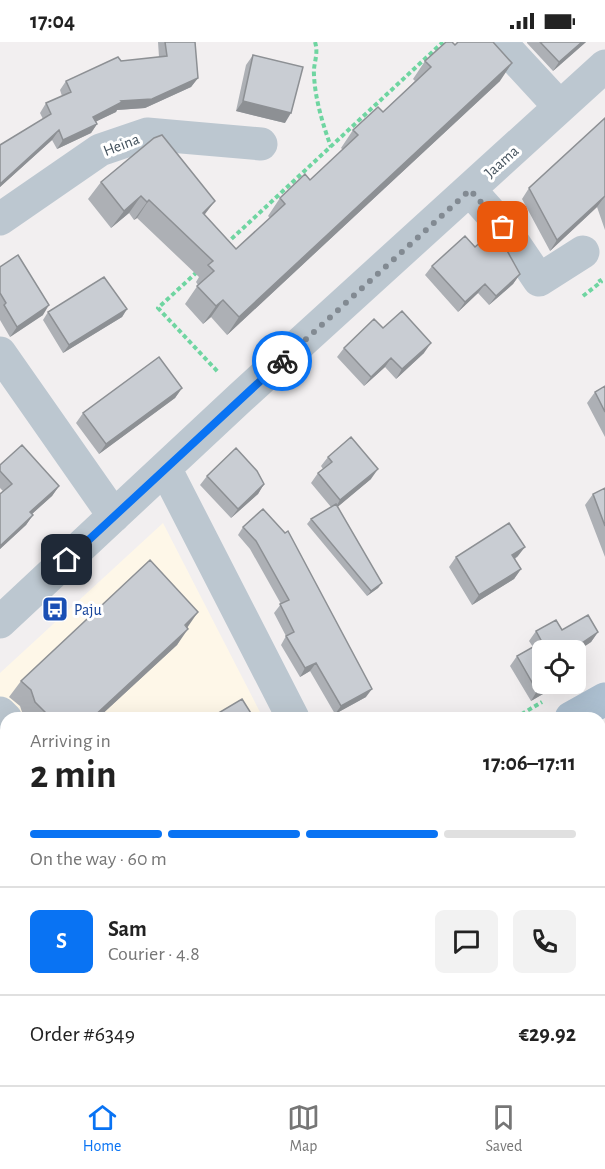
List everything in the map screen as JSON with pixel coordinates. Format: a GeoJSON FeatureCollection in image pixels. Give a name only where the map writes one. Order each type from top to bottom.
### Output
{"type":"FeatureCollection","features":[{"type":"Feature","properties":{"kind":"main road"},"geometry":{"type":"LineString","coordinates":[[582,712],[605,699]]}},
{"type":"Feature","properties":{"kind":"street"},"geometry":{"type":"LineString","coordinates":[[500,42],[560,107]]}},
{"type":"Feature","properties":{"kind":"street","name":"Jaama"},"geometry":{"type":"LineString","coordinates":[[0,622],[241,397],[605,66]]}},
{"type":"Feature","properties":{"kind":"street","name":"Heina"},"geometry":{"type":"LineString","coordinates":[[0,219],[100,150],[147,134],[261,144]]}},
{"type":"Feature","properties":{"kind":"street"},"geometry":{"type":"LineString","coordinates":[[470,190],[503,227],[539,280],[583,252]]}},
{"type":"Feature","properties":{"kind":"street"},"geometry":{"type":"LineString","coordinates":[[0,353],[114,516]]}},
{"type":"Feature","properties":{"kind":"street"},"geometry":{"type":"LineString","coordinates":[[165,468],[290,712]]}},
{"type":"Feature","properties":{"kind":"path"},"geometry":{"type":"LineString","coordinates":[[315,42],[318,53],[314,74],[323,123],[331,147]]}},
{"type":"Feature","properties":{"kind":"path"},"geometry":{"type":"LineString","coordinates":[[218,252],[443,42]]}},
{"type":"Feature","properties":{"kind":"path"},"geometry":{"type":"LineString","coordinates":[[201,268],[158,308],[241,397]]}},
{"type":"Feature","properties":{"kind":"path"},"geometry":{"type":"LineString","coordinates":[[583,296],[601,282]]}},
{"type":"Feature","properties":{"kind":"shaded area"},"geometry":{"type":"Polygon","coordinates":[[[163,523],[260,712],[0,712],[0,673],[163,523]]]}},
{"type":"Feature","properties":{"kind":"building"},"geometry":{"type":"Polygon","coordinates":[[[165,42],[195,42],[198,78],[152,99],[121,101],[93,117],[97,124],[63,140],[59,130],[0,184],[0,145],[51,114],[46,103],[71,92],[66,81],[118,57],[121,61],[167,56],[165,42]]]}},
{"type":"Feature","properties":{"kind":"building"},"geometry":{"type":"Polygon","coordinates":[[[446,42],[452,42],[455,45],[458,42],[493,42],[512,63],[239,317],[223,300],[216,306],[197,286],[214,271],[208,265],[213,261],[149,200],[147,202],[141,196],[124,211],[101,182],[154,138],[162,135],[215,201],[203,213],[236,249],[285,204],[280,198],[305,174],[310,180],[358,135],[353,130],[378,107],[383,112],[431,67],[425,61],[446,42]]]}},
{"type":"Feature","properties":{"kind":"building"},"geometry":{"type":"Polygon","coordinates":[[[540,42],[582,42],[559,62],[540,42]]]}},
{"type":"Feature","properties":{"kind":"building"},"geometry":{"type":"Polygon","coordinates":[[[253,55],[303,67],[291,113],[243,101],[253,55]]]}},
{"type":"Feature","properties":{"kind":"building"},"geometry":{"type":"Polygon","coordinates":[[[605,118],[605,196],[557,240],[529,188],[605,118]]]}},
{"type":"Feature","properties":{"kind":"building"},"geometry":{"type":"Polygon","coordinates":[[[495,229],[520,274],[496,296],[485,284],[465,302],[432,266],[465,236],[475,247],[495,229]]]}},
{"type":"Feature","properties":{"kind":"building"},"geometry":{"type":"Polygon","coordinates":[[[18,255],[49,305],[17,327],[0,293],[0,267],[18,255]]]}},
{"type":"Feature","properties":{"kind":"building"},"geometry":{"type":"Polygon","coordinates":[[[104,277],[127,309],[69,345],[48,312],[104,277]]]}},
{"type":"Feature","properties":{"kind":"building"},"geometry":{"type":"Polygon","coordinates":[[[402,311],[431,343],[402,369],[391,358],[371,377],[344,348],[374,319],[383,328],[402,311]]]}},
{"type":"Feature","properties":{"kind":"building"},"geometry":{"type":"Polygon","coordinates":[[[159,357],[182,388],[106,444],[83,413],[159,357]]]}},
{"type":"Feature","properties":{"kind":"building"},"geometry":{"type":"Polygon","coordinates":[[[605,386],[605,412],[595,392],[605,386]]]}},
{"type":"Feature","properties":{"kind":"building"},"geometry":{"type":"Polygon","coordinates":[[[351,437],[378,469],[340,500],[318,473],[332,462],[328,457],[351,437]]]}},
{"type":"Feature","properties":{"kind":"building"},"geometry":{"type":"Polygon","coordinates":[[[22,445],[59,486],[30,512],[33,515],[0,546],[0,494],[12,484],[0,471],[0,465],[22,445]]]}},
{"type":"Feature","properties":{"kind":"building"},"geometry":{"type":"Polygon","coordinates":[[[236,448],[257,471],[264,484],[238,509],[207,476],[236,448]]]}},
{"type":"Feature","properties":{"kind":"building"},"geometry":{"type":"Polygon","coordinates":[[[605,488],[605,526],[593,494],[605,488]]]}},
{"type":"Feature","properties":{"kind":"building"},"geometry":{"type":"Polygon","coordinates":[[[336,504],[382,583],[371,591],[311,519],[336,504]]]}},
{"type":"Feature","properties":{"kind":"building"},"geometry":{"type":"Polygon","coordinates":[[[263,509],[285,533],[288,531],[372,689],[341,706],[316,663],[305,668],[286,636],[294,632],[280,604],[289,600],[256,541],[243,527],[263,509]]]}},
{"type":"Feature","properties":{"kind":"building"},"geometry":{"type":"Polygon","coordinates":[[[509,523],[525,547],[512,555],[521,569],[479,595],[456,557],[509,523]]]}},
{"type":"Feature","properties":{"kind":"building"},"geometry":{"type":"Polygon","coordinates":[[[150,560],[198,612],[185,625],[188,629],[98,712],[45,712],[35,702],[31,690],[21,681],[150,560]]]}},
{"type":"Feature","properties":{"kind":"building"},"geometry":{"type":"Polygon","coordinates":[[[588,615],[598,632],[586,640],[541,640],[536,631],[556,620],[562,630],[588,615]]]}},
{"type":"Feature","properties":{"kind":"building"},"geometry":{"type":"Polygon","coordinates":[[[532,648],[532,682],[517,656],[532,648]]]}},
{"type":"Feature","properties":{"kind":"building"},"geometry":{"type":"Polygon","coordinates":[[[242,699],[250,712],[220,712],[242,699]]]}},
{"type":"Feature","properties":{"kind":"way so far"},"geometry":{"type":"LineString","coordinates":[[282,361],[470,190],[503,227]]}},
{"type":"Feature","properties":{"kind":"place","name":"Paju"},"geometry":{"type":"Point","coordinates":[55,609]}},
{"type":"Feature","properties":{"kind":"route"},"geometry":{"type":"LineString","coordinates":[[67,560],[282,361]]}}]}
